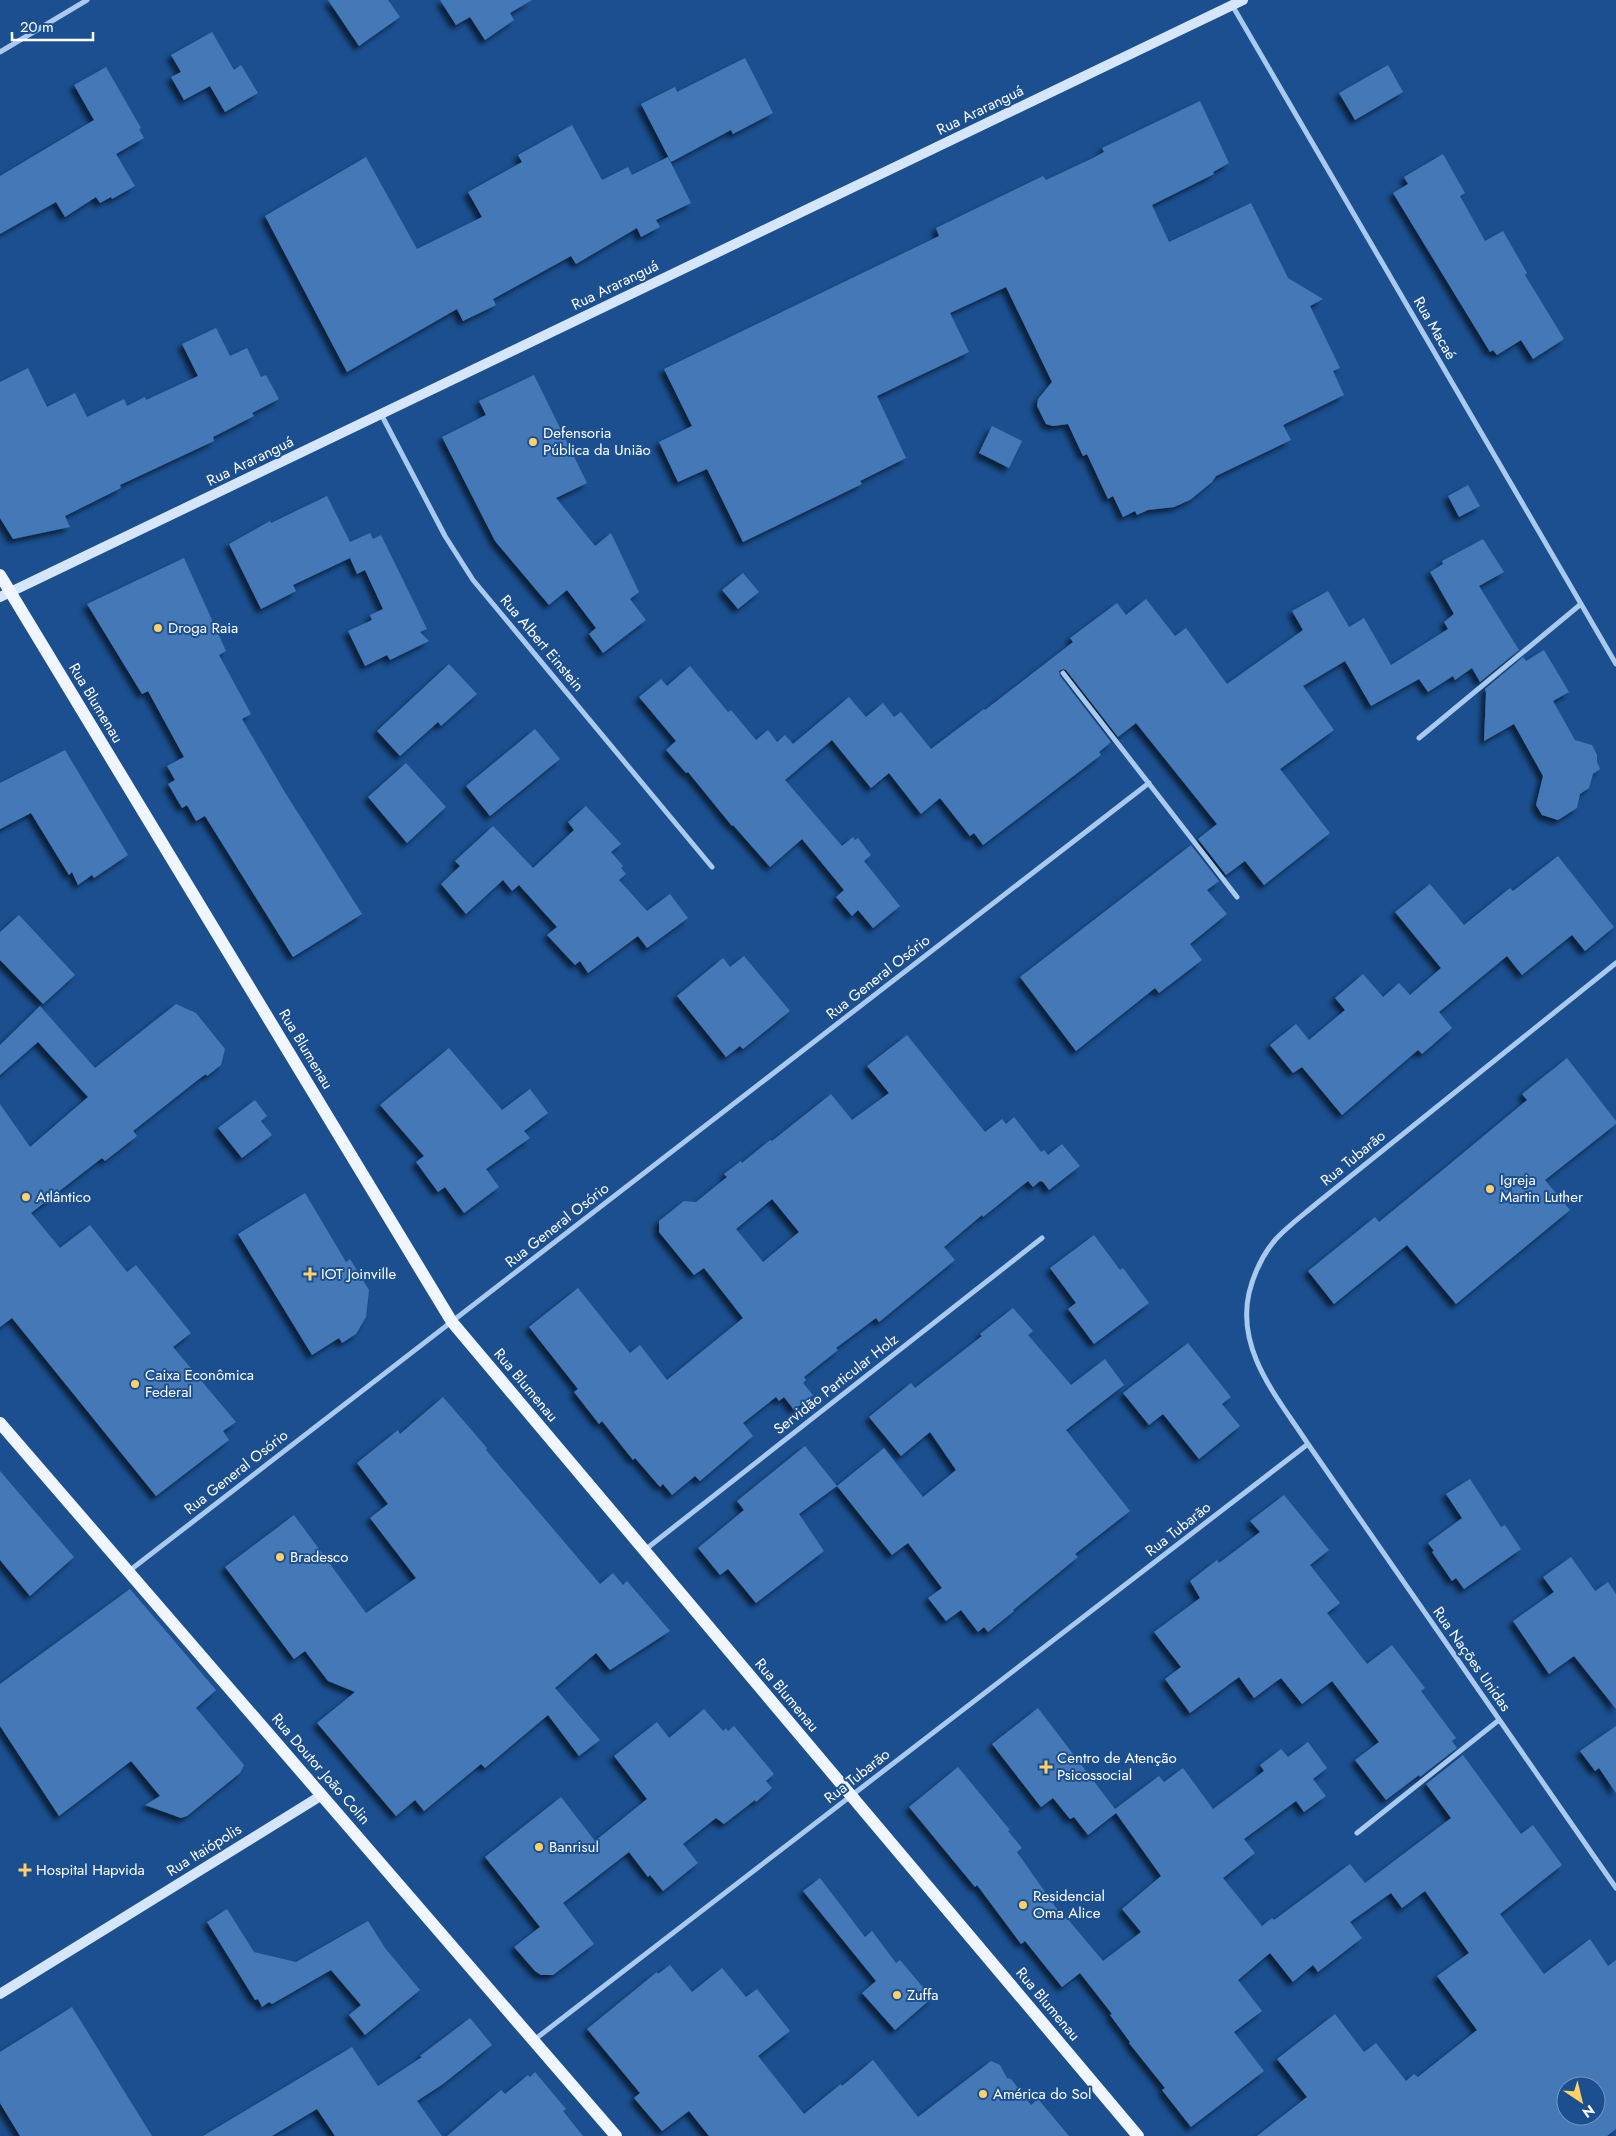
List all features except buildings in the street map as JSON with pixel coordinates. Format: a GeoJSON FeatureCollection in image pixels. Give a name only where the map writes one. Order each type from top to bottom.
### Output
{"type":"FeatureCollection","features":[{"type":"Feature","properties":{"kind":"main road","name":"Rua Blumenau"},"geometry":{"type":"LineString","coordinates":[[0,576],[5,595],[452,1322],[1138,2136]]}},
{"type":"Feature","properties":{"kind":"main road","name":"Rua Doutor João Colin"},"geometry":{"type":"LineString","coordinates":[[0,1423],[616,2136]]}},
{"type":"Feature","properties":{"kind":"street"},"geometry":{"type":"LineString","coordinates":[[0,52],[87,0]]}},
{"type":"Feature","properties":{"kind":"street","name":"Rua Araranguá"},"geometry":{"type":"LineString","coordinates":[[5,595],[1243,0]]}},
{"type":"Feature","properties":{"kind":"street","name":"Rua Macaé"},"geometry":{"type":"LineString","coordinates":[[1232,5],[1616,664]]}},
{"type":"Feature","properties":{"kind":"street","name":"Rua Albert Einstein"},"geometry":{"type":"LineString","coordinates":[[381,414],[445,536],[473,580],[712,867]]}},
{"type":"Feature","properties":{"kind":"street"},"geometry":{"type":"LineString","coordinates":[[1419,738],[1581,604]]}},
{"type":"Feature","properties":{"kind":"street"},"geometry":{"type":"LineString","coordinates":[[1063,673],[1237,897]]}},
{"type":"Feature","properties":{"kind":"street","name":"Rua General Osório"},"geometry":{"type":"LineString","coordinates":[[128,1572],[1149,783]]}},
{"type":"Feature","properties":{"kind":"street","name":"Rua Tubarão"},"geometry":{"type":"LineString","coordinates":[[534,2040],[1308,1444],[1260,1371],[1248,1337],[1246,1309],[1254,1272],[1276,1240],[1316,1204],[1616,963]]}},
{"type":"Feature","properties":{"kind":"street","name":"Servidão Particular Holz"},"geometry":{"type":"LineString","coordinates":[[645,1550],[1042,1238]]}},
{"type":"Feature","properties":{"kind":"street","name":"Rua Nações Unidas"},"geometry":{"type":"LineString","coordinates":[[1308,1444],[1616,1888]]}},
{"type":"Feature","properties":{"kind":"street"},"geometry":{"type":"LineString","coordinates":[[1357,1833],[1499,1720]]}},
{"type":"Feature","properties":{"kind":"street","name":"Rua Itaiópolis"},"geometry":{"type":"LineString","coordinates":[[0,1994],[322,1795]]}},
{"type":"Feature","properties":{"kind":"place","name":"Defensoria Pública da União"},"geometry":{"type":"Point","coordinates":[533,442]}},
{"type":"Feature","properties":{"kind":"place","name":"Droga Raia"},"geometry":{"type":"Point","coordinates":[158,628]}},
{"type":"Feature","properties":{"kind":"place","name":"Igreja Martin Luther"},"geometry":{"type":"Point","coordinates":[1490,1189]}},
{"type":"Feature","properties":{"kind":"place","name":"Atlântico"},"geometry":{"type":"Point","coordinates":[26,1197]}},
{"type":"Feature","properties":{"kind":"place","name":"IOT Joinville"},"geometry":{"type":"Point","coordinates":[310,1274]}},
{"type":"Feature","properties":{"kind":"place","name":"Caixa Econômica Federal"},"geometry":{"type":"Point","coordinates":[135,1384]}},
{"type":"Feature","properties":{"kind":"place","name":"Bradesco"},"geometry":{"type":"Point","coordinates":[280,1557]}},
{"type":"Feature","properties":{"kind":"place","name":"Centro de Atenção Psicossocial"},"geometry":{"type":"Point","coordinates":[1046,1767]}},
{"type":"Feature","properties":{"kind":"place","name":"Banrisul"},"geometry":{"type":"Point","coordinates":[539,1847]}},
{"type":"Feature","properties":{"kind":"place","name":"Hospital Hapvida"},"geometry":{"type":"Point","coordinates":[25,1870]}},
{"type":"Feature","properties":{"kind":"place","name":"Residencial Oma Alice"},"geometry":{"type":"Point","coordinates":[1023,1905]}},
{"type":"Feature","properties":{"kind":"place","name":"Zuffa"},"geometry":{"type":"Point","coordinates":[897,1995]}},
{"type":"Feature","properties":{"kind":"place","name":"América do Sol"},"geometry":{"type":"Point","coordinates":[983,2094]}}]}
